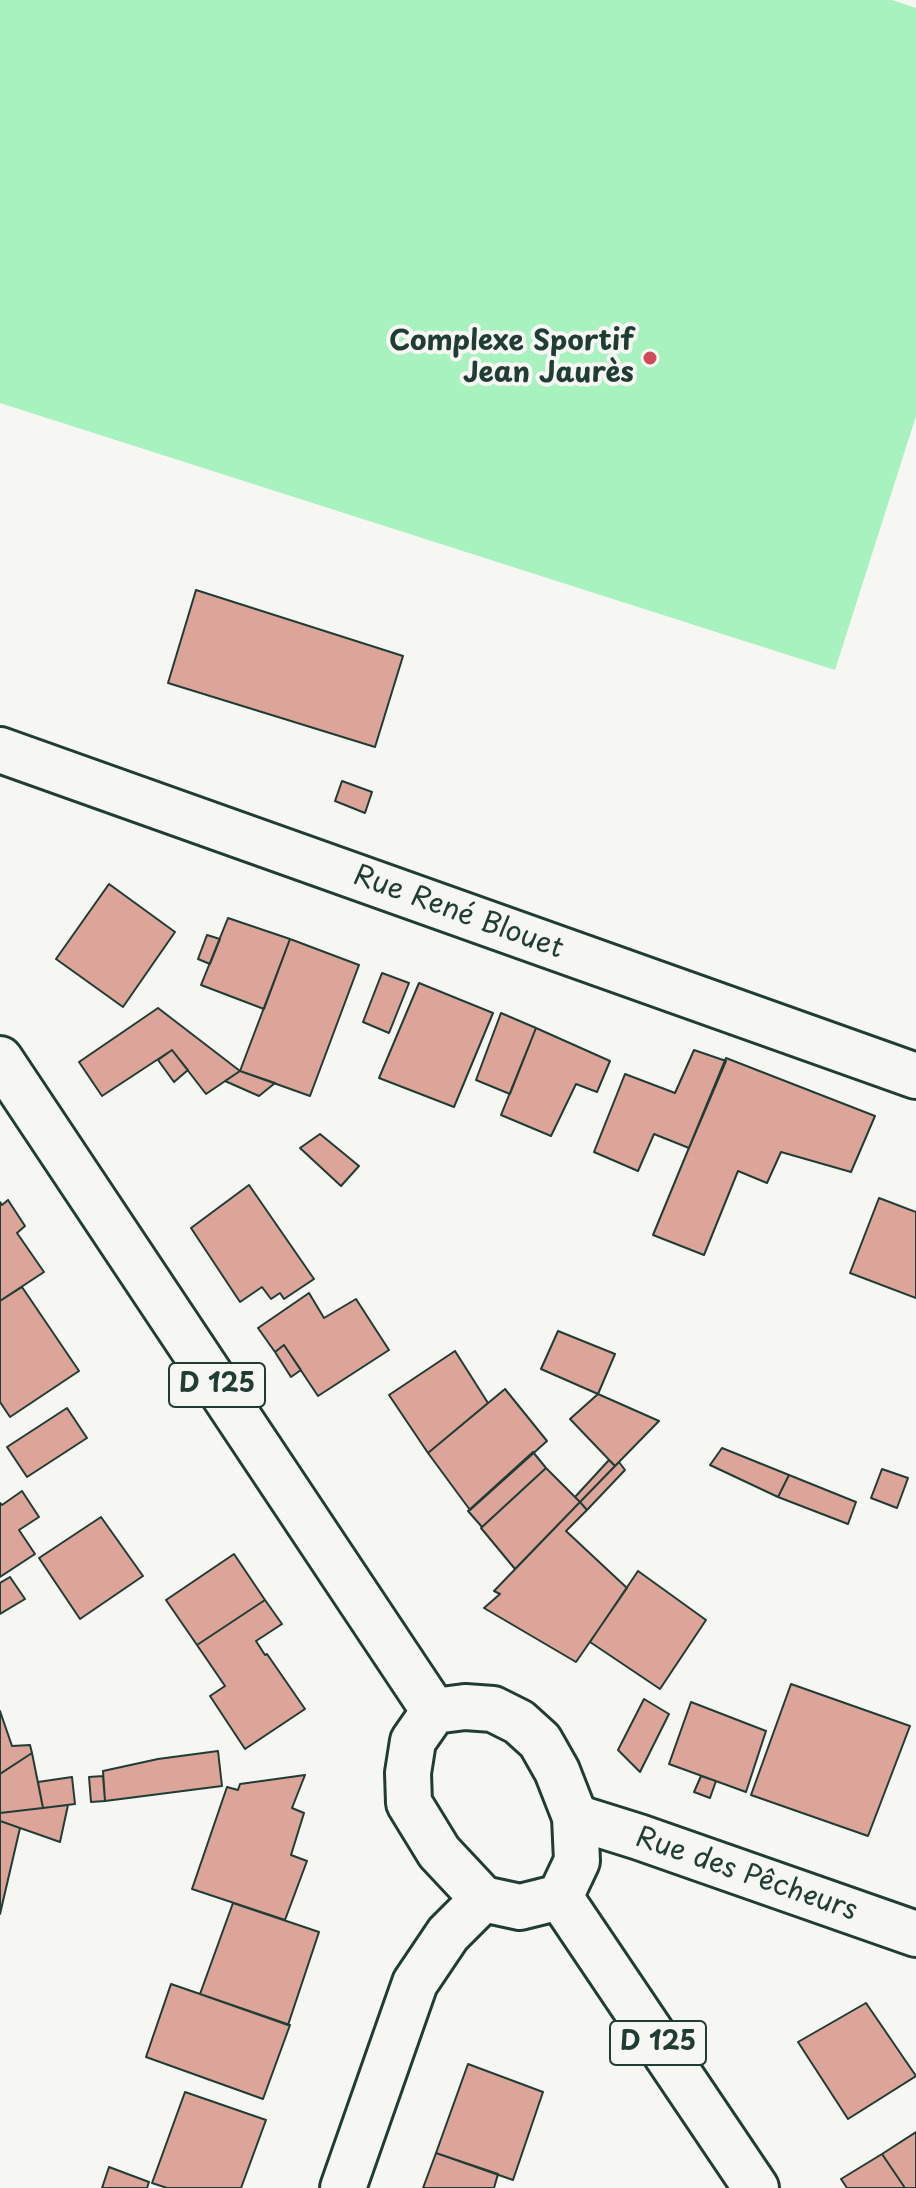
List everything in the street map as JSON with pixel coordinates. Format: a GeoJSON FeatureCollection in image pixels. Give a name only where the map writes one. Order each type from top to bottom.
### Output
{"type":"FeatureCollection","features":[{"type":"Feature","properties":{"kind":"main road","name":"Rue René Blouet"},"geometry":{"type":"LineString","coordinates":[[0,750],[916,1076]]}},
{"type":"Feature","properties":{"kind":"main road","name":"D 125"},"geometry":{"type":"LineString","coordinates":[[0,1059],[434,1711]]}},
{"type":"Feature","properties":{"kind":"main road"},"geometry":{"type":"LineString","coordinates":[[465,1707],[493,1709],[519,1722],[540,1741],[557,1771],[575,1817],[577,1861],[560,1897],[520,1907],[483,1899],[439,1852],[409,1803],[408,1773],[413,1741],[434,1711],[465,1707]]}},
{"type":"Feature","properties":{"kind":"main road","name":"Rue des Pêcheurs"},"geometry":{"type":"LineString","coordinates":[[575,1817],[916,1934]]}},
{"type":"Feature","properties":{"kind":"main road","name":"D 125"},"geometry":{"type":"LineString","coordinates":[[560,1897],[756,2188]]}},
{"type":"Feature","properties":{"kind":"main road"},"geometry":{"type":"LineString","coordinates":[[343,2188],[415,1983],[448,1934],[483,1899]]}},
{"type":"Feature","properties":{"kind":"green space"},"geometry":{"type":"Polygon","coordinates":[[[0,0],[892,0],[916,8],[916,416],[835,670],[0,403],[0,0]]]}},
{"type":"Feature","properties":{"kind":"building"},"geometry":{"type":"Polygon","coordinates":[[[196,590],[403,656],[375,747],[168,683],[196,590]]]}},
{"type":"Feature","properties":{"kind":"building"},"geometry":{"type":"Polygon","coordinates":[[[342,781],[372,792],[365,813],[335,801],[342,781]]]}},
{"type":"Feature","properties":{"kind":"building"},"geometry":{"type":"Polygon","coordinates":[[[109,884],[175,932],[123,1007],[56,959],[109,884]]]}},
{"type":"Feature","properties":{"kind":"building"},"geometry":{"type":"Polygon","coordinates":[[[228,918],[290,939],[264,1009],[201,985],[228,918]]]}},
{"type":"Feature","properties":{"kind":"building"},"geometry":{"type":"Polygon","coordinates":[[[207,935],[220,939],[210,964],[198,959],[207,935]]]}},
{"type":"Feature","properties":{"kind":"building"},"geometry":{"type":"Polygon","coordinates":[[[290,939],[359,965],[310,1096],[240,1071],[290,939]]]}},
{"type":"Feature","properties":{"kind":"building"},"geometry":{"type":"Polygon","coordinates":[[[382,973],[409,983],[389,1033],[363,1022],[382,973]]]}},
{"type":"Feature","properties":{"kind":"building"},"geometry":{"type":"Polygon","coordinates":[[[419,983],[493,1013],[454,1107],[379,1078],[419,983]]]}},
{"type":"Feature","properties":{"kind":"building"},"geometry":{"type":"Polygon","coordinates":[[[158,1008],[240,1071],[206,1094],[172,1050],[102,1096],[79,1062],[158,1008]]]}},
{"type":"Feature","properties":{"kind":"building"},"geometry":{"type":"Polygon","coordinates":[[[501,1013],[536,1028],[510,1094],[476,1080],[501,1013]]]}},
{"type":"Feature","properties":{"kind":"building"},"geometry":{"type":"Polygon","coordinates":[[[536,1028],[610,1061],[597,1092],[576,1084],[551,1136],[501,1115],[536,1028]]]}},
{"type":"Feature","properties":{"kind":"building"},"geometry":{"type":"Polygon","coordinates":[[[172,1050],[188,1070],[174,1082],[158,1060],[172,1050]]]}},
{"type":"Feature","properties":{"kind":"building"},"geometry":{"type":"Polygon","coordinates":[[[694,1050],[726,1061],[689,1148],[654,1134],[638,1171],[594,1152],[625,1074],[675,1093],[694,1050]]]}},
{"type":"Feature","properties":{"kind":"building"},"geometry":{"type":"Polygon","coordinates":[[[726,1058],[875,1116],[851,1172],[781,1152],[767,1183],[738,1171],[704,1255],[653,1235],[726,1058]]]}},
{"type":"Feature","properties":{"kind":"building"},"geometry":{"type":"Polygon","coordinates":[[[240,1071],[275,1083],[259,1096],[225,1081],[240,1071]]]}},
{"type":"Feature","properties":{"kind":"building"},"geometry":{"type":"Polygon","coordinates":[[[320,1134],[359,1166],[341,1186],[300,1148],[320,1134]]]}},
{"type":"Feature","properties":{"kind":"building"},"geometry":{"type":"Polygon","coordinates":[[[249,1185],[314,1279],[284,1299],[280,1293],[271,1299],[262,1287],[240,1302],[191,1228],[249,1185]]]}},
{"type":"Feature","properties":{"kind":"building"},"geometry":{"type":"Polygon","coordinates":[[[879,1198],[916,1212],[916,1298],[850,1273],[879,1198]]]}},
{"type":"Feature","properties":{"kind":"building"},"geometry":{"type":"Polygon","coordinates":[[[8,1200],[25,1226],[17,1233],[44,1272],[0,1301],[0,1202],[2,1205],[8,1200]]]}},
{"type":"Feature","properties":{"kind":"building"},"geometry":{"type":"Polygon","coordinates":[[[22,1287],[79,1371],[10,1417],[0,1402],[0,1301],[22,1287]]]}},
{"type":"Feature","properties":{"kind":"building"},"geometry":{"type":"Polygon","coordinates":[[[309,1293],[324,1318],[356,1299],[389,1350],[318,1396],[284,1345],[275,1352],[258,1328],[309,1293]]]}},
{"type":"Feature","properties":{"kind":"building"},"geometry":{"type":"Polygon","coordinates":[[[558,1331],[615,1354],[598,1394],[541,1369],[558,1331]]]}},
{"type":"Feature","properties":{"kind":"building"},"geometry":{"type":"Polygon","coordinates":[[[284,1345],[301,1370],[291,1377],[275,1352],[284,1345]]]}},
{"type":"Feature","properties":{"kind":"building"},"geometry":{"type":"Polygon","coordinates":[[[455,1351],[488,1403],[428,1453],[389,1395],[455,1351]]]}},
{"type":"Feature","properties":{"kind":"building"},"geometry":{"type":"Polygon","coordinates":[[[505,1389],[547,1441],[470,1510],[428,1453],[505,1389]]]}},
{"type":"Feature","properties":{"kind":"building"},"geometry":{"type":"Polygon","coordinates":[[[598,1394],[659,1421],[615,1466],[570,1419],[598,1394]]]}},
{"type":"Feature","properties":{"kind":"building"},"geometry":{"type":"Polygon","coordinates":[[[67,1408],[87,1438],[27,1477],[7,1447],[67,1408]]]}},
{"type":"Feature","properties":{"kind":"building"},"geometry":{"type":"Polygon","coordinates":[[[722,1448],[789,1475],[778,1497],[710,1465],[722,1448]]]}},
{"type":"Feature","properties":{"kind":"building"},"geometry":{"type":"Polygon","coordinates":[[[533,1452],[546,1468],[482,1527],[468,1511],[533,1452]]]}},
{"type":"Feature","properties":{"kind":"building"},"geometry":{"type":"Polygon","coordinates":[[[609,1460],[615,1466],[580,1502],[575,1497],[609,1460]]]}},
{"type":"Feature","properties":{"kind":"building"},"geometry":{"type":"Polygon","coordinates":[[[619,1462],[625,1470],[587,1510],[580,1502],[619,1462]]]}},
{"type":"Feature","properties":{"kind":"building"},"geometry":{"type":"Polygon","coordinates":[[[546,1468],[580,1502],[515,1569],[481,1528],[546,1468]]]}},
{"type":"Feature","properties":{"kind":"building"},"geometry":{"type":"Polygon","coordinates":[[[882,1469],[908,1478],[897,1508],[871,1498],[882,1469]]]}},
{"type":"Feature","properties":{"kind":"building"},"geometry":{"type":"Polygon","coordinates":[[[789,1475],[856,1502],[848,1524],[778,1497],[789,1475]]]}},
{"type":"Feature","properties":{"kind":"building"},"geometry":{"type":"Polygon","coordinates":[[[22,1491],[39,1517],[19,1530],[35,1554],[0,1577],[0,1503],[2,1505],[22,1491]]]}},
{"type":"Feature","properties":{"kind":"building"},"geometry":{"type":"Polygon","coordinates":[[[580,1502],[587,1510],[566,1531],[627,1588],[576,1662],[484,1608],[500,1594],[494,1591],[580,1502]]]}},
{"type":"Feature","properties":{"kind":"building"},"geometry":{"type":"Polygon","coordinates":[[[101,1517],[143,1576],[80,1619],[39,1558],[101,1517]]]}},
{"type":"Feature","properties":{"kind":"building"},"geometry":{"type":"Polygon","coordinates":[[[234,1554],[265,1600],[197,1645],[166,1600],[234,1554]]]}},
{"type":"Feature","properties":{"kind":"building"},"geometry":{"type":"Polygon","coordinates":[[[638,1571],[706,1620],[660,1689],[590,1642],[638,1571]]]}},
{"type":"Feature","properties":{"kind":"building"},"geometry":{"type":"Polygon","coordinates":[[[10,1577],[25,1599],[0,1614],[0,1583],[10,1577]]]}},
{"type":"Feature","properties":{"kind":"building"},"geometry":{"type":"Polygon","coordinates":[[[265,1600],[282,1624],[256,1641],[305,1709],[245,1749],[210,1696],[225,1686],[197,1645],[265,1600]]]}},
{"type":"Feature","properties":{"kind":"building"},"geometry":{"type":"Polygon","coordinates":[[[791,1684],[910,1726],[868,1836],[751,1795],[791,1684]]]}},
{"type":"Feature","properties":{"kind":"building"},"geometry":{"type":"Polygon","coordinates":[[[644,1699],[669,1714],[640,1772],[618,1750],[644,1699]]]}},
{"type":"Feature","properties":{"kind":"building"},"geometry":{"type":"Polygon","coordinates":[[[691,1702],[766,1731],[746,1792],[669,1764],[691,1702]]]}},
{"type":"Feature","properties":{"kind":"building"},"geometry":{"type":"Polygon","coordinates":[[[0,1711],[12,1746],[30,1745],[32,1753],[0,1774],[0,1711]]]}},
{"type":"Feature","properties":{"kind":"building"},"geometry":{"type":"Polygon","coordinates":[[[218,1751],[222,1786],[105,1801],[103,1771],[218,1751]]]}},
{"type":"Feature","properties":{"kind":"building"},"geometry":{"type":"Polygon","coordinates":[[[32,1753],[43,1808],[0,1813],[0,1774],[32,1753]]]}},
{"type":"Feature","properties":{"kind":"building"},"geometry":{"type":"Polygon","coordinates":[[[305,1775],[292,1808],[304,1813],[291,1855],[307,1861],[285,1920],[192,1889],[227,1787],[238,1790],[240,1784],[305,1775]]]}},
{"type":"Feature","properties":{"kind":"building"},"geometry":{"type":"Polygon","coordinates":[[[103,1776],[105,1801],[91,1802],[89,1777],[103,1776]]]}},
{"type":"Feature","properties":{"kind":"building"},"geometry":{"type":"Polygon","coordinates":[[[701,1776],[716,1781],[710,1798],[694,1792],[701,1776]]]}},
{"type":"Feature","properties":{"kind":"building"},"geometry":{"type":"Polygon","coordinates":[[[72,1777],[75,1804],[43,1808],[38,1782],[72,1777]]]}},
{"type":"Feature","properties":{"kind":"building"},"geometry":{"type":"Polygon","coordinates":[[[68,1805],[60,1842],[0,1821],[0,1813],[68,1805]]]}},
{"type":"Feature","properties":{"kind":"building"},"geometry":{"type":"Polygon","coordinates":[[[0,1821],[20,1828],[0,1914],[0,1821]]]}},
{"type":"Feature","properties":{"kind":"building"},"geometry":{"type":"Polygon","coordinates":[[[233,1903],[319,1932],[288,2025],[200,1994],[233,1903]]]}},
{"type":"Feature","properties":{"kind":"building"},"geometry":{"type":"Polygon","coordinates":[[[171,1984],[290,2025],[263,2099],[146,2057],[171,1984]]]}},
{"type":"Feature","properties":{"kind":"building"},"geometry":{"type":"Polygon","coordinates":[[[866,2003],[916,2076],[848,2119],[798,2042],[866,2003]]]}},
{"type":"Feature","properties":{"kind":"building"},"geometry":{"type":"Polygon","coordinates":[[[468,2064],[543,2092],[513,2180],[436,2153],[468,2064]]]}},
{"type":"Feature","properties":{"kind":"building"},"geometry":{"type":"Polygon","coordinates":[[[185,2092],[266,2120],[241,2188],[167,2188],[152,2183],[185,2092]]]}},
{"type":"Feature","properties":{"kind":"building"},"geometry":{"type":"Polygon","coordinates":[[[916,2132],[916,2188],[905,2188],[882,2154],[916,2132]]]}},
{"type":"Feature","properties":{"kind":"building"},"geometry":{"type":"Polygon","coordinates":[[[436,2153],[498,2174],[494,2188],[423,2188],[436,2153]]]}},
{"type":"Feature","properties":{"kind":"building"},"geometry":{"type":"Polygon","coordinates":[[[882,2154],[905,2188],[847,2188],[841,2179],[882,2154]]]}},
{"type":"Feature","properties":{"kind":"building"},"geometry":{"type":"Polygon","coordinates":[[[109,2167],[149,2182],[147,2188],[102,2188],[109,2167]]]}},
{"type":"Feature","properties":{"kind":"place","name":"Complexe Sportif Jean Jaurès"},"geometry":{"type":"Point","coordinates":[650,358]}}]}
